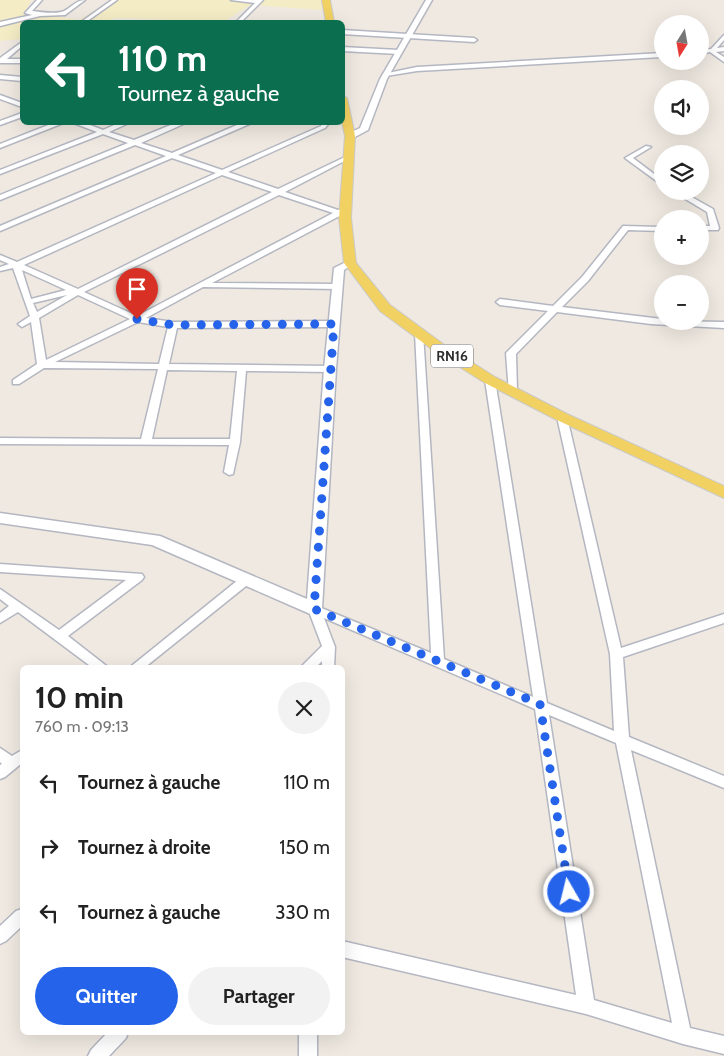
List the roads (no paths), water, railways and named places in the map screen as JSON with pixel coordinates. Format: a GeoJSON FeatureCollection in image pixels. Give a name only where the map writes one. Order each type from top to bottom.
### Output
{"type":"FeatureCollection","features":[{"type":"Feature","properties":{"kind":"main road"},"geometry":{"type":"LineString","coordinates":[[326,0],[330,20]]}},
{"type":"Feature","properties":{"kind":"main road"},"geometry":{"type":"LineString","coordinates":[[345,112],[350,136],[343,211],[350,263]]}},
{"type":"Feature","properties":{"kind":"main road","name":"RN16"},"geometry":{"type":"LineString","coordinates":[[350,263],[385,308],[490,380],[562,417],[724,493]]}},
{"type":"Feature","properties":{"kind":"street"},"geometry":{"type":"LineString","coordinates":[[40,0],[28,13],[63,14],[83,0]]}},
{"type":"Feature","properties":{"kind":"street"},"geometry":{"type":"LineString","coordinates":[[86,20],[116,0]]}},
{"type":"Feature","properties":{"kind":"street"},"geometry":{"type":"LineString","coordinates":[[234,0],[260,1]]}},
{"type":"Feature","properties":{"kind":"street"},"geometry":{"type":"LineString","coordinates":[[350,136],[364,130],[371,105],[386,74],[429,0]]}},
{"type":"Feature","properties":{"kind":"street"},"geometry":{"type":"LineString","coordinates":[[241,20],[260,1]]}},
{"type":"Feature","properties":{"kind":"street"},"geometry":{"type":"LineString","coordinates":[[0,24],[40,14]]}},
{"type":"Feature","properties":{"kind":"street"},"geometry":{"type":"LineString","coordinates":[[345,32],[474,40]]}},
{"type":"Feature","properties":{"kind":"street"},"geometry":{"type":"LineString","coordinates":[[712,51],[724,37]]}},
{"type":"Feature","properties":{"kind":"street"},"geometry":{"type":"LineString","coordinates":[[1,60],[20,47]]}},
{"type":"Feature","properties":{"kind":"street"},"geometry":{"type":"LineString","coordinates":[[345,49],[398,52]]}},
{"type":"Feature","properties":{"kind":"street"},"geometry":{"type":"LineString","coordinates":[[709,51],[724,49]]}},
{"type":"Feature","properties":{"kind":"street"},"geometry":{"type":"LineString","coordinates":[[712,51],[724,60]]}},
{"type":"Feature","properties":{"kind":"street"},"geometry":{"type":"LineString","coordinates":[[386,74],[416,69],[654,55]]}},
{"type":"Feature","properties":{"kind":"street"},"geometry":{"type":"LineString","coordinates":[[1,60],[20,61]]}},
{"type":"Feature","properties":{"kind":"street"},"geometry":{"type":"LineString","coordinates":[[0,77],[20,79]]}},
{"type":"Feature","properties":{"kind":"street"},"geometry":{"type":"LineString","coordinates":[[0,97],[20,104]]}},
{"type":"Feature","properties":{"kind":"street"},"geometry":{"type":"LineString","coordinates":[[0,102],[8,100]]}},
{"type":"Feature","properties":{"kind":"street"},"geometry":{"type":"LineString","coordinates":[[0,123],[20,116]]}},
{"type":"Feature","properties":{"kind":"street"},"geometry":{"type":"LineString","coordinates":[[0,146],[55,125]]}},
{"type":"Feature","properties":{"kind":"street"},"geometry":{"type":"LineString","coordinates":[[83,125],[279,192],[343,211]]}},
{"type":"Feature","properties":{"kind":"street"},"geometry":{"type":"LineString","coordinates":[[0,172],[120,125]]}},
{"type":"Feature","properties":{"kind":"street"},"geometry":{"type":"LineString","coordinates":[[0,198],[178,125]]}},
{"type":"Feature","properties":{"kind":"street"},"geometry":{"type":"LineString","coordinates":[[0,230],[243,125]]}},
{"type":"Feature","properties":{"kind":"street"},"geometry":{"type":"LineString","coordinates":[[0,268],[16,265],[325,125]]}},
{"type":"Feature","properties":{"kind":"street"},"geometry":{"type":"LineString","coordinates":[[648,147],[628,158],[654,177]]}},
{"type":"Feature","properties":{"kind":"street"},"geometry":{"type":"LineString","coordinates":[[22,324],[74,292],[349,157]]}},
{"type":"Feature","properties":{"kind":"street"},"geometry":{"type":"LineString","coordinates":[[691,200],[708,210]]}},
{"type":"Feature","properties":{"kind":"street"},"geometry":{"type":"LineString","coordinates":[[709,210],[715,228],[709,228]]}},
{"type":"Feature","properties":{"kind":"street"},"geometry":{"type":"LineString","coordinates":[[16,382],[42,365],[137,319],[343,211]]}},
{"type":"Feature","properties":{"kind":"street"},"geometry":{"type":"LineString","coordinates":[[512,391],[511,353],[557,309],[599,263],[626,228],[654,229]]}},
{"type":"Feature","properties":{"kind":"street"},"geometry":{"type":"LineString","coordinates":[[0,257],[137,319],[173,325],[334,324]]}},
{"type":"Feature","properties":{"kind":"street"},"geometry":{"type":"LineString","coordinates":[[328,665],[329,647],[314,609],[337,287],[339,268],[350,263]]}},
{"type":"Feature","properties":{"kind":"street"},"geometry":{"type":"LineString","coordinates":[[16,265],[35,317],[42,365]]}},
{"type":"Feature","properties":{"kind":"street"},"geometry":{"type":"LineString","coordinates":[[202,285],[337,287]]}},
{"type":"Feature","properties":{"kind":"street"},"geometry":{"type":"LineString","coordinates":[[28,302],[74,292]]}},
{"type":"Feature","properties":{"kind":"street"},"geometry":{"type":"LineString","coordinates":[[500,302],[651,321],[724,325]]}},
{"type":"Feature","properties":{"kind":"street"},"geometry":{"type":"LineString","coordinates":[[146,441],[173,325]]}},
{"type":"Feature","properties":{"kind":"street"},"geometry":{"type":"LineString","coordinates":[[419,333],[438,660]]}},
{"type":"Feature","properties":{"kind":"street"},"geometry":{"type":"LineString","coordinates":[[42,365],[330,369]]}},
{"type":"Feature","properties":{"kind":"street"},"geometry":{"type":"LineString","coordinates":[[229,472],[235,442],[242,368]]}},
{"type":"Feature","properties":{"kind":"street"},"geometry":{"type":"LineString","coordinates":[[490,380],[586,1006]]}},
{"type":"Feature","properties":{"kind":"street"},"geometry":{"type":"LineString","coordinates":[[562,417],[616,654],[622,741],[683,1035]]}},
{"type":"Feature","properties":{"kind":"street"},"geometry":{"type":"LineString","coordinates":[[0,441],[235,442]]}},
{"type":"Feature","properties":{"kind":"street"},"geometry":{"type":"LineString","coordinates":[[0,518],[155,540],[438,660],[622,741],[724,782]]}},
{"type":"Feature","properties":{"kind":"street"},"geometry":{"type":"LineString","coordinates":[[0,568],[138,577],[59,636]]}},
{"type":"Feature","properties":{"kind":"street"},"geometry":{"type":"LineString","coordinates":[[138,665],[247,579]]}},
{"type":"Feature","properties":{"kind":"street"},"geometry":{"type":"LineString","coordinates":[[0,593],[99,665]]}},
{"type":"Feature","properties":{"kind":"street"},"geometry":{"type":"LineString","coordinates":[[0,619],[18,606]]}},
{"type":"Feature","properties":{"kind":"street"},"geometry":{"type":"LineString","coordinates":[[616,654],[724,618]]}},
{"type":"Feature","properties":{"kind":"street"},"geometry":{"type":"LineString","coordinates":[[309,665],[329,647]]}},
{"type":"Feature","properties":{"kind":"street"},"geometry":{"type":"LineString","coordinates":[[0,754],[17,760]]}},
{"type":"Feature","properties":{"kind":"street"},"geometry":{"type":"LineString","coordinates":[[0,773],[17,760]]}},
{"type":"Feature","properties":{"kind":"street"},"geometry":{"type":"LineString","coordinates":[[0,936],[20,918]]}},
{"type":"Feature","properties":{"kind":"street"},"geometry":{"type":"LineString","coordinates":[[345,951],[586,1006],[724,1046]]}},
{"type":"Feature","properties":{"kind":"street"},"geometry":{"type":"LineString","coordinates":[[97,1056],[117,1035]]}},
{"type":"Feature","properties":{"kind":"street"},"geometry":{"type":"LineString","coordinates":[[308,1035],[308,1056]]}}]}
